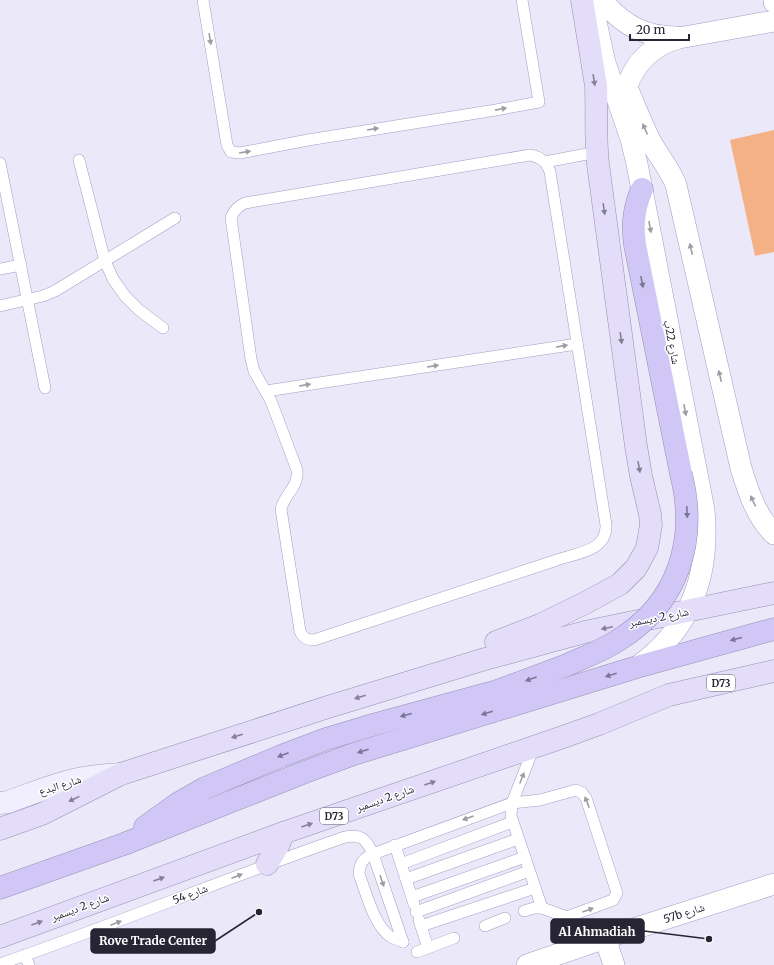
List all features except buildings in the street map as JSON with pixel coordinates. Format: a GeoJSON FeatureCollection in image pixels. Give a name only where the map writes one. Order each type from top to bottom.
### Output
{"type":"FeatureCollection","features":[{"type":"Feature","properties":{"kind":"highway"},"geometry":{"type":"LineString","coordinates":[[124,844],[149,823],[177,804],[205,788],[326,739],[497,691],[567,665],[617,642],[632,632],[645,620],[667,592],[681,560],[686,543],[687,508],[685,491],[635,245],[633,230],[634,216],[642,189]]}},
{"type":"Feature","properties":{"kind":"highway"},"geometry":{"type":"LineString","coordinates":[[0,888],[124,844],[354,754],[637,667],[774,629]]}},
{"type":"Feature","properties":{"kind":"main road"},"geometry":{"type":"LineString","coordinates":[[436,674],[449,664],[477,650],[564,614],[620,584],[636,568],[647,548],[650,537],[650,514],[636,446],[596,152],[596,86],[582,0]]}},
{"type":"Feature","properties":{"kind":"main road","name":"شارع 2 ديسمبر"},"geometry":{"type":"LineString","coordinates":[[0,830],[42,814],[120,774],[328,707],[542,643],[628,623],[774,593]]}},
{"type":"Feature","properties":{"kind":"main road","name":"شارع 2 ديسمبر"},"geometry":{"type":"LineString","coordinates":[[0,937],[283,833],[599,724],[668,695],[774,671]]}},
{"type":"Feature","properties":{"kind":"main road","name":"شارع البدع"},"geometry":{"type":"LineString","coordinates":[[0,803],[8,802],[78,779],[99,775],[120,774]]}},
{"type":"Feature","properties":{"kind":"main road"},"geometry":{"type":"LineString","coordinates":[[267,864],[279,844],[283,833]]}},
{"type":"Feature","properties":{"kind":"street"},"geometry":{"type":"LineString","coordinates":[[600,1],[625,23],[637,30],[665,37],[679,38]]}},
{"type":"Feature","properties":{"kind":"street"},"geometry":{"type":"LineString","coordinates":[[600,1],[627,86],[647,134],[672,174],[676,185],[741,468],[754,504],[774,534]]}},
{"type":"Feature","properties":{"kind":"street","name":"شارع 22ب"},"geometry":{"type":"LineString","coordinates":[[600,1],[605,63],[631,139],[642,189],[704,510],[706,545],[700,580],[679,625],[660,648],[637,667]]}},
{"type":"Feature","properties":{"kind":"street"},"geometry":{"type":"LineString","coordinates":[[627,86],[634,71],[643,58],[659,45],[679,38],[774,22]]}},
{"type":"Feature","properties":{"kind":"street","name":"57b شارع"},"geometry":{"type":"LineString","coordinates":[[527,965],[604,938],[774,884]]}},
{"type":"Feature","properties":{"kind":"street"},"geometry":{"type":"LineString","coordinates":[[604,938],[614,965]]}},
{"type":"Feature","properties":{"kind":"lane"},"geometry":{"type":"LineString","coordinates":[[204,0],[227,145],[231,152],[240,153],[308,140],[539,102],[522,0]]}},
{"type":"Feature","properties":{"kind":"lane"},"geometry":{"type":"LineString","coordinates":[[545,162],[596,152]]}},
{"type":"Feature","properties":{"kind":"lane"},"geometry":{"type":"LineString","coordinates":[[530,154],[536,156],[545,162],[550,172],[577,344],[606,524],[604,539],[599,544],[578,553],[314,640],[305,639],[300,631],[281,509],[286,497],[296,482],[296,470],[266,391],[259,382],[251,359],[232,226],[233,213],[240,205],[530,154]]}},
{"type":"Feature","properties":{"kind":"lane"},"geometry":{"type":"LineString","coordinates":[[79,160],[105,262],[113,279],[124,296],[139,310],[163,328]]}},
{"type":"Feature","properties":{"kind":"lane"},"geometry":{"type":"LineString","coordinates":[[0,163],[45,388]]}},
{"type":"Feature","properties":{"kind":"lane"},"geometry":{"type":"LineString","coordinates":[[0,306],[43,296],[55,291],[105,262],[175,218]]}},
{"type":"Feature","properties":{"kind":"lane"},"geometry":{"type":"LineString","coordinates":[[0,269],[21,265]]}},
{"type":"Feature","properties":{"kind":"lane"},"geometry":{"type":"LineString","coordinates":[[266,391],[577,344]]}},
{"type":"Feature","properties":{"kind":"lane"},"geometry":{"type":"LineString","coordinates":[[534,747],[512,802],[511,816],[542,908]]}},
{"type":"Feature","properties":{"kind":"lane"},"geometry":{"type":"LineString","coordinates":[[373,854],[512,802],[540,800],[576,790],[582,793],[586,798],[617,893],[613,900],[567,917],[542,908],[534,908],[524,911]]}},
{"type":"Feature","properties":{"kind":"lane"},"geometry":{"type":"LineString","coordinates":[[401,864],[512,822]]}},
{"type":"Feature","properties":{"kind":"lane","name":"شارع 54"},"geometry":{"type":"LineString","coordinates":[[0,964],[27,960],[87,934],[267,864],[354,835],[363,838],[368,843],[373,854],[402,942],[390,936],[381,926],[359,874],[362,861],[367,856],[373,854]]}},
{"type":"Feature","properties":{"kind":"lane"},"geometry":{"type":"LineString","coordinates":[[406,879],[518,839]]}},
{"type":"Feature","properties":{"kind":"lane"},"geometry":{"type":"LineString","coordinates":[[395,845],[421,926],[423,950],[454,938]]}},
{"type":"Feature","properties":{"kind":"lane"},"geometry":{"type":"LineString","coordinates":[[412,897],[525,857]]}},
{"type":"Feature","properties":{"kind":"lane"},"geometry":{"type":"LineString","coordinates":[[416,912],[529,871]]}},
{"type":"Feature","properties":{"kind":"lane"},"geometry":{"type":"LineString","coordinates":[[421,926],[535,888]]}},
{"type":"Feature","properties":{"kind":"lane"},"geometry":{"type":"LineString","coordinates":[[485,926],[505,918]]}},
{"type":"Feature","properties":{"kind":"shaded area"},"geometry":{"type":"Polygon","coordinates":[[[774,130],[774,252],[755,256],[730,140],[774,130]]]}},
{"type":"Feature","properties":{"kind":"place","name":"Rove Trade Center"},"geometry":{"type":"Point","coordinates":[259,912]}},
{"type":"Feature","properties":{"kind":"place","name":"Al Ahmadiah"},"geometry":{"type":"Point","coordinates":[709,939]}}]}
